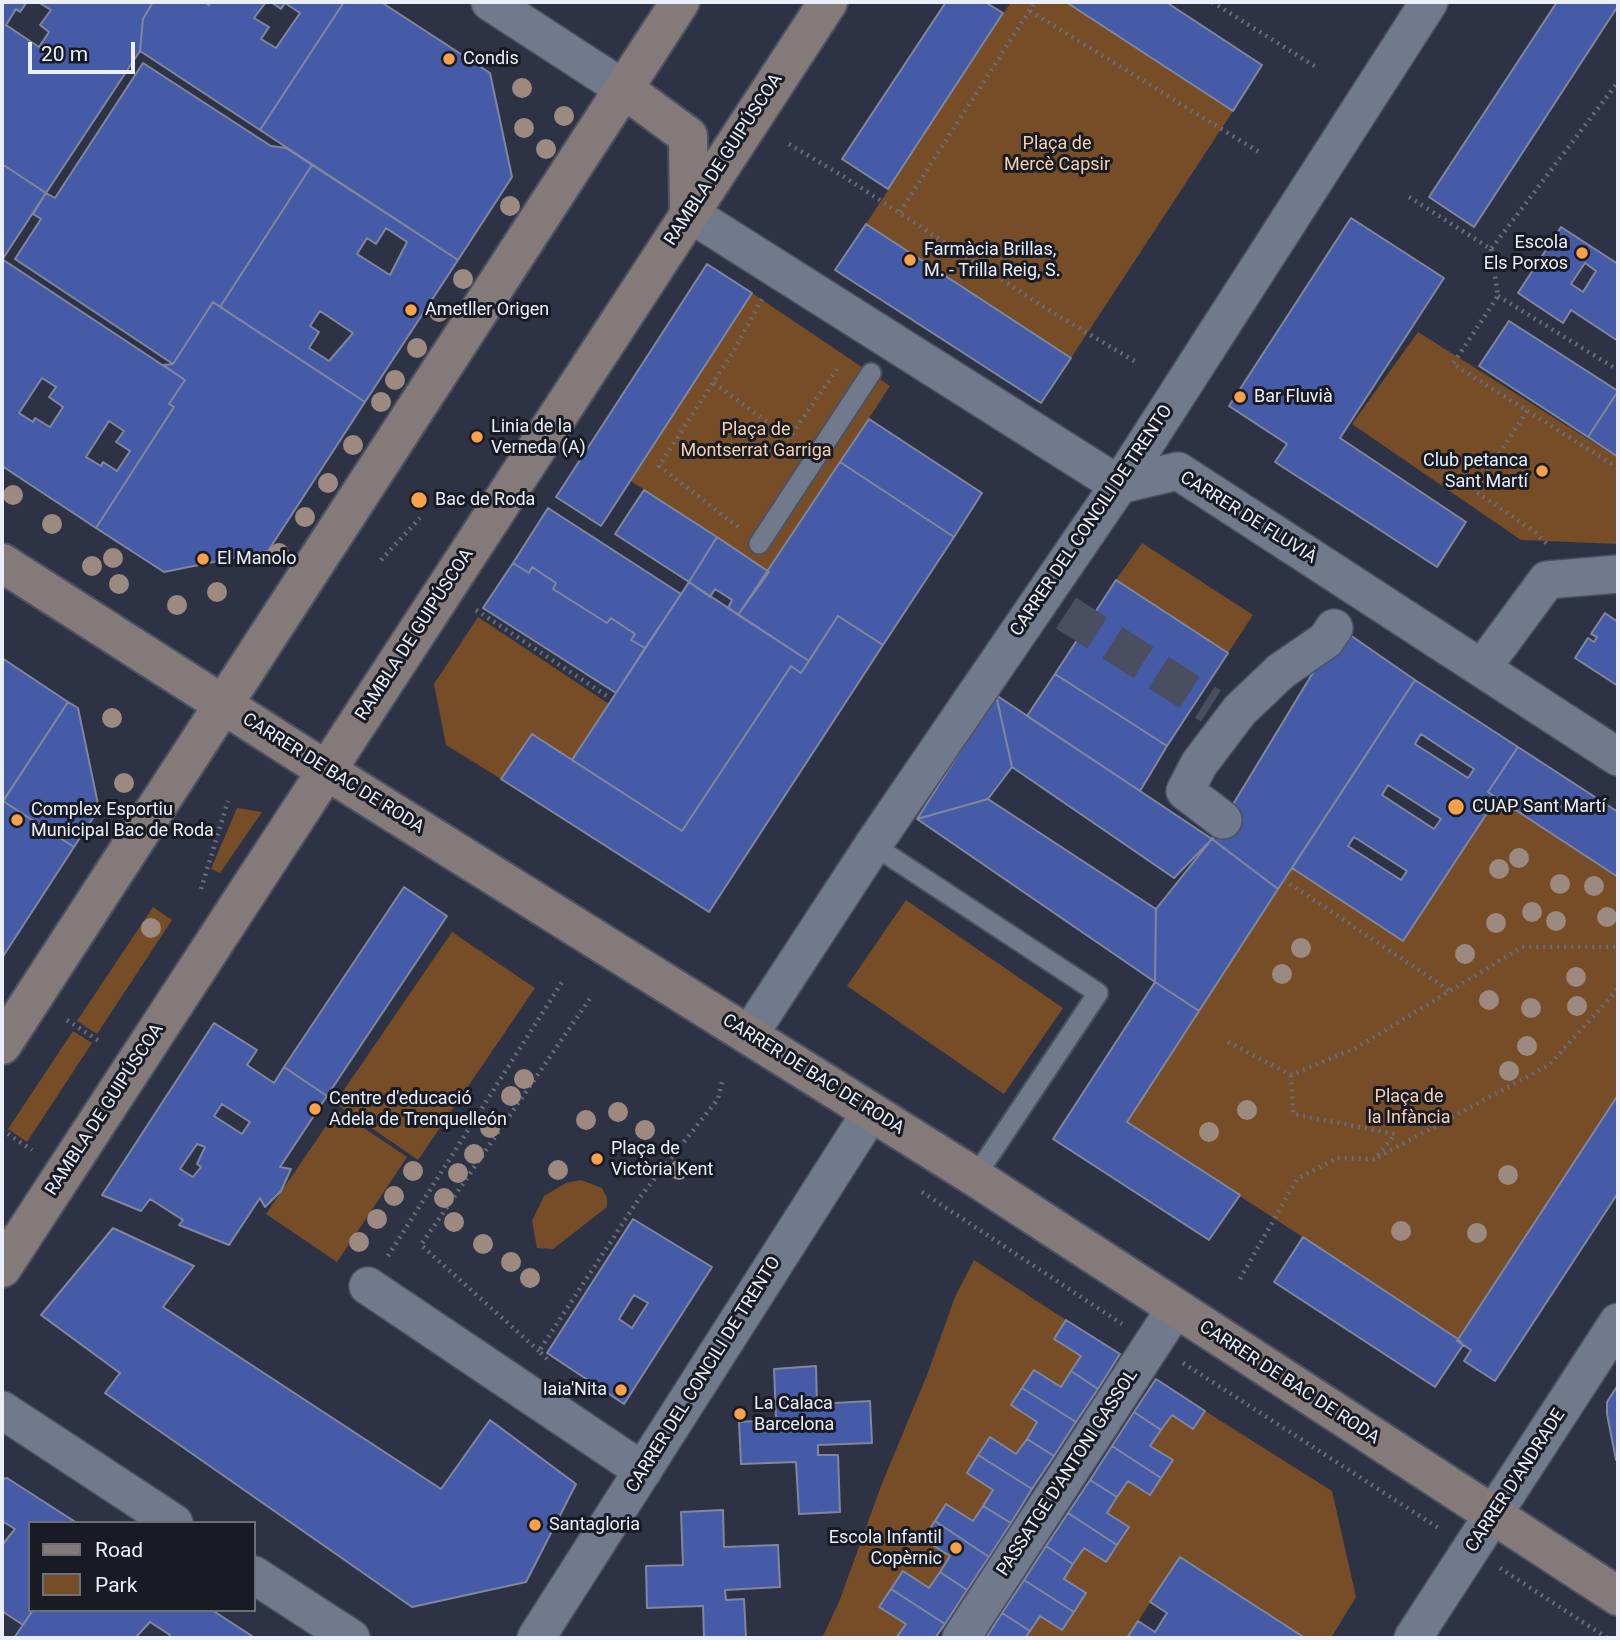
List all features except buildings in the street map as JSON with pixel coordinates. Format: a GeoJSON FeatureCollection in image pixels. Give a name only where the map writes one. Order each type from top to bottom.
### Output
{"type":"FeatureCollection","features":[{"type":"Feature","properties":{"kind":"street"},"geometry":{"type":"LineString","coordinates":[[490,2],[624,89],[688,136],[690,214],[1119,485]]}},
{"type":"Feature","properties":{"kind":"street"},"geometry":{"type":"LineString","coordinates":[[2,1045],[221,704],[680,2]]}},
{"type":"Feature","properties":{"kind":"street","name":"RAMBLA DE GUIPÚSCOA"},"geometry":{"type":"LineString","coordinates":[[2,1268],[828,2]]}},
{"type":"Feature","properties":{"kind":"street","name":"CARRER DEL CONCILI DE TRENTO"},"geometry":{"type":"LineString","coordinates":[[749,1035],[873,845],[1119,485],[1429,2]]}},
{"type":"Feature","properties":{"kind":"street","name":"CARRER DE FLUVIÀ"},"geometry":{"type":"LineString","coordinates":[[1119,485],[1178,471],[1618,757]]}},
{"type":"Feature","properties":{"kind":"street","name":"CARRER DE BAC DE RODA"},"geometry":{"type":"LineString","coordinates":[[2,563],[327,771],[975,1177],[1618,1596]]}},
{"type":"Feature","properties":{"kind":"street"},"geometry":{"type":"LineString","coordinates":[[1482,668],[1547,579],[1618,574]]}},
{"type":"Feature","properties":{"kind":"street"},"geometry":{"type":"LineString","coordinates":[[1205,716],[1212,706],[1337,620],[1326,640],[1282,671],[1240,710],[1199,764],[1176,782],[1223,820]]}},
{"type":"Feature","properties":{"kind":"street","name":"CARRER DEL CONCILI DE TRENTO"},"geometry":{"type":"LineString","coordinates":[[536,1638],[871,1112]]}},
{"type":"Feature","properties":{"kind":"street"},"geometry":{"type":"LineString","coordinates":[[368,1286],[643,1471]]}},
{"type":"Feature","properties":{"kind":"street","name":"PASSATGE D'ANTONI GASSOL"},"geometry":{"type":"LineString","coordinates":[[961,1638],[1175,1309]]}},
{"type":"Feature","properties":{"kind":"street","name":"CARRER D'ANDRADE"},"geometry":{"type":"LineString","coordinates":[[1413,1638],[1618,1322]]}},
{"type":"Feature","properties":{"kind":"street"},"geometry":{"type":"LineString","coordinates":[[2,1410],[171,1521]]}},
{"type":"Feature","properties":{"kind":"street"},"geometry":{"type":"LineString","coordinates":[[256,1576],[351,1638]]}},
{"type":"Feature","properties":{"kind":"lane"},"geometry":{"type":"LineString","coordinates":[[759,544],[871,373]]}},
{"type":"Feature","properties":{"kind":"lane"},"geometry":{"type":"LineString","coordinates":[[873,845],[1098,993],[975,1177]]}},
{"type":"Feature","properties":{"kind":"path"},"geometry":{"type":"LineString","coordinates":[[900,212],[1035,2]]}},
{"type":"Feature","properties":{"kind":"path"},"geometry":{"type":"LineString","coordinates":[[1212,2],[1316,67]]}},
{"type":"Feature","properties":{"kind":"path"},"geometry":{"type":"LineString","coordinates":[[1030,11],[1259,152]]}},
{"type":"Feature","properties":{"kind":"path"},"geometry":{"type":"LineString","coordinates":[[1618,82],[1491,249],[1498,296],[1453,364],[1618,468]]}},
{"type":"Feature","properties":{"kind":"path"},"geometry":{"type":"LineString","coordinates":[[789,145],[900,212],[1049,311],[1136,362]]}},
{"type":"Feature","properties":{"kind":"path"},"geometry":{"type":"LineString","coordinates":[[1409,197],[1491,249]]}},
{"type":"Feature","properties":{"kind":"path"},"geometry":{"type":"LineString","coordinates":[[1498,296],[1618,370]]}},
{"type":"Feature","properties":{"kind":"path"},"geometry":{"type":"LineString","coordinates":[[759,544],[659,466],[713,383],[761,299]]}},
{"type":"Feature","properties":{"kind":"path"},"geometry":{"type":"LineString","coordinates":[[713,383],[789,438],[823,387]]}},
{"type":"Feature","properties":{"kind":"path"},"geometry":{"type":"LineString","coordinates":[[1527,411],[1475,491],[1535,532]]}},
{"type":"Feature","properties":{"kind":"path"},"geometry":{"type":"LineString","coordinates":[[381,560],[420,518]]}},
{"type":"Feature","properties":{"kind":"path"},"geometry":{"type":"LineString","coordinates":[[445,589],[607,696]]}},
{"type":"Feature","properties":{"kind":"path"},"geometry":{"type":"LineString","coordinates":[[195,898],[202,887],[228,801]]}},
{"type":"Feature","properties":{"kind":"path"},"geometry":{"type":"LineString","coordinates":[[1284,880],[1450,990]]}},
{"type":"Feature","properties":{"kind":"path"},"geometry":{"type":"LineString","coordinates":[[1291,1075],[1356,1048],[1522,947],[1618,947]]}},
{"type":"Feature","properties":{"kind":"path"},"geometry":{"type":"LineString","coordinates":[[368,1286],[564,979]]}},
{"type":"Feature","properties":{"kind":"path"},"geometry":{"type":"LineString","coordinates":[[1240,1279],[1297,1179],[1337,1157],[1375,1158],[1549,1065],[1618,989]]}},
{"type":"Feature","properties":{"kind":"path"},"geometry":{"type":"LineString","coordinates":[[556,1365],[421,1245],[591,997]]}},
{"type":"Feature","properties":{"kind":"path"},"geometry":{"type":"LineString","coordinates":[[66,1020],[102,1043]]}},
{"type":"Feature","properties":{"kind":"path"},"geometry":{"type":"LineString","coordinates":[[95,1054],[109,1032]]}},
{"type":"Feature","properties":{"kind":"path"},"geometry":{"type":"LineString","coordinates":[[1228,1042],[1291,1075]]}},
{"type":"Feature","properties":{"kind":"path"},"geometry":{"type":"LineString","coordinates":[[1291,1075],[1293,1114],[1395,1134],[1375,1158]]}},
{"type":"Feature","properties":{"kind":"path"},"geometry":{"type":"LineString","coordinates":[[538,1351],[640,1197],[718,1099],[722,1082]]}},
{"type":"Feature","properties":{"kind":"path"},"geometry":{"type":"LineString","coordinates":[[2,1130],[32,1150]]}},
{"type":"Feature","properties":{"kind":"path"},"geometry":{"type":"LineString","coordinates":[[25,1161],[39,1140]]}},
{"type":"Feature","properties":{"kind":"path"},"geometry":{"type":"LineString","coordinates":[[925,1194],[1133,1330]]}},
{"type":"Feature","properties":{"kind":"path"},"geometry":{"type":"LineString","coordinates":[[1179,1360],[1405,1507]]}},
{"type":"Feature","properties":{"kind":"path"},"geometry":{"type":"LineString","coordinates":[[1509,1574],[1606,1638]]}},
{"type":"Feature","properties":{"kind":"green space","name":"Plaça de Mercè Capsir"},"geometry":{"type":"Polygon","coordinates":[[[1011,2],[1066,2],[1233,111],[1071,358],[866,224],[1011,2]]]}},
{"type":"Feature","properties":{"kind":"green space","name":"Plaça de Montserrat Garriga"},"geometry":{"type":"Polygon","coordinates":[[[752,293],[890,386],[769,572],[631,481],[752,293]]]}},
{"type":"Feature","properties":{"kind":"green space"},"geometry":{"type":"Polygon","coordinates":[[[1418,332],[1618,458],[1618,544],[1521,540],[1352,424],[1418,332]]]}},
{"type":"Feature","properties":{"kind":"green space"},"geometry":{"type":"Polygon","coordinates":[[[1142,543],[1253,615],[1228,653],[1116,580],[1142,543]]]}},
{"type":"Feature","properties":{"kind":"green space"},"geometry":{"type":"Polygon","coordinates":[[[478,617],[609,704],[572,760],[532,734],[501,779],[446,745],[434,684],[478,617]]]}},
{"type":"Feature","properties":{"kind":"green space","name":"Plaça de la Infància"},"geometry":{"type":"Polygon","coordinates":[[[1497,798],[1618,877],[1618,1095],[1458,1339],[1127,1122],[1292,868],[1403,940],[1497,798]]]}},
{"type":"Feature","properties":{"kind":"green space"},"geometry":{"type":"Polygon","coordinates":[[[237,808],[262,812],[220,873],[211,869],[237,808]]]}},
{"type":"Feature","properties":{"kind":"green space"},"geometry":{"type":"Polygon","coordinates":[[[906,900],[1063,1008],[1004,1094],[847,986],[906,900]]]}},
{"type":"Feature","properties":{"kind":"green space"},"geometry":{"type":"Polygon","coordinates":[[[153,907],[172,920],[97,1034],[77,1021],[153,907]]]}},
{"type":"Feature","properties":{"kind":"green space"},"geometry":{"type":"Polygon","coordinates":[[[452,932],[535,988],[418,1160],[335,1103],[452,932]]]}},
{"type":"Feature","properties":{"kind":"green space"},"geometry":{"type":"Polygon","coordinates":[[[73,1031],[92,1043],[27,1142],[8,1129],[73,1031]]]}},
{"type":"Feature","properties":{"kind":"green space"},"geometry":{"type":"Polygon","coordinates":[[[337,1110],[407,1157],[337,1262],[266,1214],[337,1110]]]}},
{"type":"Feature","properties":{"kind":"green space"},"geometry":{"type":"Polygon","coordinates":[[[581,1180],[602,1188],[607,1198],[607,1207],[553,1249],[537,1248],[532,1221],[544,1196],[566,1183],[581,1180]]]}},
{"type":"Feature","properties":{"kind":"green space"},"geometry":{"type":"Polygon","coordinates":[[[974,1260],[1066,1320],[1055,1339],[1081,1356],[1061,1387],[1033,1371],[1011,1405],[1037,1422],[1017,1454],[990,1437],[967,1472],[993,1490],[973,1521],[946,1504],[923,1539],[950,1556],[929,1588],[903,1571],[879,1607],[906,1624],[897,1638],[822,1638],[839,1602],[955,1297],[974,1260]]]}},
{"type":"Feature","properties":{"kind":"green space"},"geometry":{"type":"Polygon","coordinates":[[[1205,1411],[1332,1491],[1356,1597],[1331,1638],[1306,1638],[1180,1557],[1127,1638],[1025,1638],[1040,1616],[1062,1630],[1086,1594],[1064,1579],[1084,1548],[1106,1562],[1129,1527],[1107,1513],[1117,1497],[1128,1481],[1150,1495],[1172,1461],[1150,1446],[1172,1415],[1193,1429],[1205,1411]]]}},
{"type":"Feature","properties":{"kind":"tunnel"},"geometry":{"type":"LineString","coordinates":[[1066,613],[1211,706]]}},
{"type":"Feature","properties":{"kind":"place","name":"Condis"},"geometry":{"type":"Point","coordinates":[449,59]}},
{"type":"Feature","properties":{"kind":"place","name":"Escola Els Porxos"},"geometry":{"type":"Point","coordinates":[1582,253]}},
{"type":"Feature","properties":{"kind":"place","name":"Farmàcia Brillas, M. - Trilla Reig, S."},"geometry":{"type":"Point","coordinates":[910,260]}},
{"type":"Feature","properties":{"kind":"place","name":"Ametller Origen"},"geometry":{"type":"Point","coordinates":[411,310]}},
{"type":"Feature","properties":{"kind":"place","name":"Bar Fluvià"},"geometry":{"type":"Point","coordinates":[1240,397]}},
{"type":"Feature","properties":{"kind":"place","name":"Linia de la Verneda (A)"},"geometry":{"type":"Point","coordinates":[477,437]}},
{"type":"Feature","properties":{"kind":"place","name":"Club petanca Sant Martí"},"geometry":{"type":"Point","coordinates":[1542,471]}},
{"type":"Feature","properties":{"kind":"place","name":"Bac de Roda"},"geometry":{"type":"Point","coordinates":[419,500]}},
{"type":"Feature","properties":{"kind":"place","name":"El Manolo"},"geometry":{"type":"Point","coordinates":[203,559]}},
{"type":"Feature","properties":{"kind":"place","name":"CUAP Sant Martí"},"geometry":{"type":"Point","coordinates":[1456,807]}},
{"type":"Feature","properties":{"kind":"place","name":"Complex Esportiu Municipal Bac de Roda"},"geometry":{"type":"Point","coordinates":[17,820]}},
{"type":"Feature","properties":{"kind":"place","name":"Centre d'educació Adela de Trenquelleón"},"geometry":{"type":"Point","coordinates":[315,1109]}},
{"type":"Feature","properties":{"kind":"place","name":"Plaça de Victòria Kent"},"geometry":{"type":"Point","coordinates":[597,1159]}},
{"type":"Feature","properties":{"kind":"place","name":"Iaia'Nita"},"geometry":{"type":"Point","coordinates":[621,1390]}},
{"type":"Feature","properties":{"kind":"place","name":"La Calaca Barcelona"},"geometry":{"type":"Point","coordinates":[740,1414]}},
{"type":"Feature","properties":{"kind":"place","name":"Santagloria"},"geometry":{"type":"Point","coordinates":[535,1525]}},
{"type":"Feature","properties":{"kind":"place","name":"Escola Infantil Copèrnic"},"geometry":{"type":"Point","coordinates":[956,1548]}}]}
